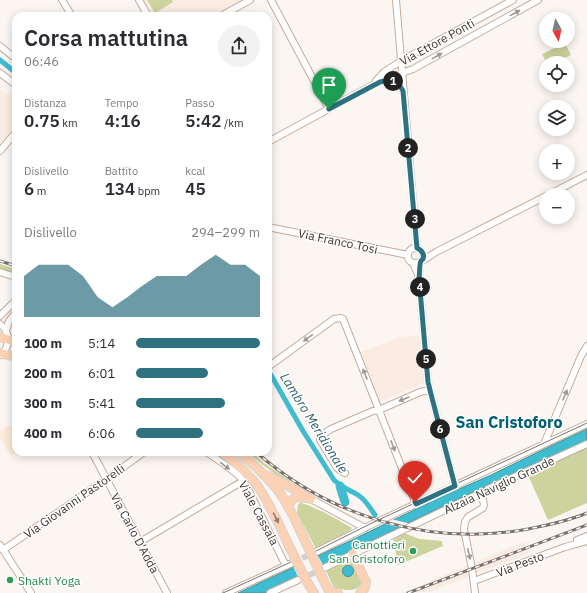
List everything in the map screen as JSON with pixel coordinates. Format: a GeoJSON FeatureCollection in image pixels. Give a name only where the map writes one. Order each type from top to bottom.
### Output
{"type":"FeatureCollection","features":[{"type":"Feature","properties":{"kind":"main road"},"geometry":{"type":"LineString","coordinates":[[1,354],[12,356]]}},
{"type":"Feature","properties":{"kind":"main road","name":"Viale Cassala"},"geometry":{"type":"LineString","coordinates":[[227,456],[255,483],[268,504],[290,562]]}},
{"type":"Feature","properties":{"kind":"main road","name":"Viale Cassala"},"geometry":{"type":"LineString","coordinates":[[244,456],[264,474],[278,491],[313,550],[333,593]]}},
{"type":"Feature","properties":{"kind":"main road"},"geometry":{"type":"LineString","coordinates":[[264,474],[282,482],[311,499]]}},
{"type":"Feature","properties":{"kind":"main road"},"geometry":{"type":"LineString","coordinates":[[288,507],[291,500],[297,497],[311,499]]}},
{"type":"Feature","properties":{"kind":"main road"},"geometry":{"type":"LineString","coordinates":[[353,554],[366,582],[365,588],[360,593]]}},
{"type":"Feature","properties":{"kind":"main road"},"geometry":{"type":"LineString","coordinates":[[290,562],[314,593]]}},
{"type":"Feature","properties":{"kind":"street"},"geometry":{"type":"LineString","coordinates":[[62,0],[70,12]]}},
{"type":"Feature","properties":{"kind":"street"},"geometry":{"type":"LineString","coordinates":[[139,0],[146,12]]}},
{"type":"Feature","properties":{"kind":"street"},"geometry":{"type":"LineString","coordinates":[[228,12],[250,0]]}},
{"type":"Feature","properties":{"kind":"street"},"geometry":{"type":"LineString","coordinates":[[271,0],[329,109]]}},
{"type":"Feature","properties":{"kind":"street"},"geometry":{"type":"LineString","coordinates":[[396,0],[417,248],[421,250],[422,258],[419,278]]}},
{"type":"Feature","properties":{"kind":"street","name":"Via Ettore Ponti"},"geometry":{"type":"LineString","coordinates":[[372,85],[384,72],[401,61],[413,56],[513,0]]}},
{"type":"Feature","properties":{"kind":"street","name":"Via Ettore Ponti"},"geometry":{"type":"LineString","coordinates":[[272,140],[372,85],[413,69],[538,0]]}},
{"type":"Feature","properties":{"kind":"street","name":"Via Ettore Ponti"},"geometry":{"type":"LineString","coordinates":[[486,15],[492,26]]}},
{"type":"Feature","properties":{"kind":"street"},"geometry":{"type":"LineString","coordinates":[[0,46],[12,55]]}},
{"type":"Feature","properties":{"kind":"street"},"geometry":{"type":"LineString","coordinates":[[400,49],[413,56]]}},
{"type":"Feature","properties":{"kind":"street"},"geometry":{"type":"LineString","coordinates":[[0,73],[12,82]]}},
{"type":"Feature","properties":{"kind":"street"},"geometry":{"type":"LineString","coordinates":[[380,82],[392,80],[399,85],[403,91]]}},
{"type":"Feature","properties":{"kind":"street"},"geometry":{"type":"LineString","coordinates":[[0,151],[12,137]]}},
{"type":"Feature","properties":{"kind":"street"},"geometry":{"type":"LineString","coordinates":[[562,188],[587,175]]}},
{"type":"Feature","properties":{"kind":"street"},"geometry":{"type":"LineString","coordinates":[[414,263],[418,263],[422,258],[539,200]]}},
{"type":"Feature","properties":{"kind":"street","name":"Via Franco Tosi"},"geometry":{"type":"LineString","coordinates":[[272,228],[408,256]]}},
{"type":"Feature","properties":{"kind":"street"},"geometry":{"type":"LineString","coordinates":[[417,248],[410,250],[408,256],[409,260],[414,263],[419,278],[428,382],[455,486]]}},
{"type":"Feature","properties":{"kind":"street"},"geometry":{"type":"LineString","coordinates":[[0,272],[12,276]]}},
{"type":"Feature","properties":{"kind":"street"},"geometry":{"type":"LineString","coordinates":[[0,316],[12,304]]}},
{"type":"Feature","properties":{"kind":"street"},"geometry":{"type":"LineString","coordinates":[[6,331],[9,321],[12,318]]}},
{"type":"Feature","properties":{"kind":"street"},"geometry":{"type":"LineString","coordinates":[[272,364],[334,319],[341,318],[344,322],[416,504]]}},
{"type":"Feature","properties":{"kind":"street"},"geometry":{"type":"LineString","coordinates":[[0,324],[6,331],[8,340],[7,347],[1,354]]}},
{"type":"Feature","properties":{"kind":"street"},"geometry":{"type":"LineString","coordinates":[[544,444],[581,356],[587,346]]}},
{"type":"Feature","properties":{"kind":"street"},"geometry":{"type":"LineString","coordinates":[[345,473],[337,468],[320,440],[320,436],[331,429],[374,411],[420,392],[430,390]]}},
{"type":"Feature","properties":{"kind":"street"},"geometry":{"type":"LineString","coordinates":[[313,550],[365,528],[587,424]]}},
{"type":"Feature","properties":{"kind":"street","name":"Alzaia Naviglio Grande"},"geometry":{"type":"LineString","coordinates":[[324,568],[587,444]]}},
{"type":"Feature","properties":{"kind":"street","name":"Via Carlo D'Adda"},"geometry":{"type":"LineString","coordinates":[[94,456],[167,593]]}},
{"type":"Feature","properties":{"kind":"street","name":"Via Giovanni Pastorelli"},"geometry":{"type":"LineString","coordinates":[[2,548],[138,456]]}},
{"type":"Feature","properties":{"kind":"street","name":"Viale Cassala"},"geometry":{"type":"LineString","coordinates":[[211,456],[240,477],[290,562]]}},
{"type":"Feature","properties":{"kind":"street"},"geometry":{"type":"LineString","coordinates":[[140,542],[243,482]]}},
{"type":"Feature","properties":{"kind":"street"},"geometry":{"type":"LineString","coordinates":[[475,593],[464,524],[468,517],[483,508],[484,504],[482,494]]}},
{"type":"Feature","properties":{"kind":"street"},"geometry":{"type":"LineString","coordinates":[[311,499],[365,528]]}},
{"type":"Feature","properties":{"kind":"street","name":"Via Pesto"},"geometry":{"type":"LineString","coordinates":[[565,547],[587,536]]}},
{"type":"Feature","properties":{"kind":"street","name":"Via Pesto"},"geometry":{"type":"LineString","coordinates":[[474,581],[565,547],[587,541]]}},
{"type":"Feature","properties":{"kind":"street"},"geometry":{"type":"LineString","coordinates":[[2,548],[31,593]]}},
{"type":"Feature","properties":{"kind":"street"},"geometry":{"type":"LineString","coordinates":[[226,593],[290,562]]}},
{"type":"Feature","properties":{"kind":"street"},"geometry":{"type":"LineString","coordinates":[[270,593],[298,580]]}},
{"type":"Feature","properties":{"kind":"shaded area"},"geometry":{"type":"Polygon","coordinates":[[[142,0],[243,0],[223,12],[149,12],[142,0]]]}},
{"type":"Feature","properties":{"kind":"shaded area"},"geometry":{"type":"Polygon","coordinates":[[[0,90],[7,95],[9,92],[12,95],[12,129],[0,143],[0,90]]]}},
{"type":"Feature","properties":{"kind":"shaded area"},"geometry":{"type":"Polygon","coordinates":[[[419,335],[424,383],[380,402],[361,352],[400,337],[419,335]]]}},
{"type":"Feature","properties":{"kind":"shaded area"},"geometry":{"type":"Polygon","coordinates":[[[12,424],[11,455],[0,438],[0,431],[12,424]]]}},
{"type":"Feature","properties":{"kind":"shaded area"},"geometry":{"type":"Polygon","coordinates":[[[524,542],[529,554],[430,592],[401,593],[524,542]]]}},
{"type":"Feature","properties":{"kind":"green space"},"geometry":{"type":"Polygon","coordinates":[[[147,0],[172,0],[173,2],[154,12],[147,0]]]}},
{"type":"Feature","properties":{"kind":"green space"},"geometry":{"type":"Polygon","coordinates":[[[555,48],[568,48],[571,55],[543,56],[542,54],[555,48]]]}},
{"type":"Feature","properties":{"kind":"green space"},"geometry":{"type":"Polygon","coordinates":[[[0,264],[12,268],[12,274],[0,270],[0,264]]]}},
{"type":"Feature","properties":{"kind":"green space"},"geometry":{"type":"Polygon","coordinates":[[[587,447],[587,503],[548,520],[528,475],[587,447]]]}},
{"type":"Feature","properties":{"kind":"green space"},"geometry":{"type":"Polygon","coordinates":[[[252,456],[256,456],[292,482],[281,478],[252,456]]]}},
{"type":"Feature","properties":{"kind":"green space"},"geometry":{"type":"Polygon","coordinates":[[[300,503],[319,510],[352,528],[350,531],[315,549],[297,513],[298,505],[300,503]]]}},
{"type":"Feature","properties":{"kind":"green space","name":"Canottieri San Cristoforo"},"geometry":{"type":"Polygon","coordinates":[[[404,533],[419,539],[442,541],[443,546],[398,565],[393,540],[404,533]]]}},
{"type":"Feature","properties":{"kind":"green space"},"geometry":{"type":"Polygon","coordinates":[[[346,562],[350,562],[356,567],[362,583],[354,590],[334,588],[326,571],[346,562]]]}},
{"type":"Feature","properties":{"kind":"water"},"geometry":{"type":"Polygon","coordinates":[[[587,429],[587,441],[443,506],[267,593],[238,593],[491,475],[587,429]]]}},
{"type":"Feature","properties":{"kind":"water"},"geometry":{"type":"Polygon","coordinates":[[[346,566],[350,566],[352,567],[352,575],[346,576],[343,573],[343,569],[346,566]]]}},
{"type":"Feature","properties":{"kind":"pier"},"geometry":{"type":"Polygon","coordinates":[[[391,519],[411,524],[402,528],[381,523],[391,519]]]}},
{"type":"Feature","properties":{"kind":"pier"},"geometry":{"type":"Polygon","coordinates":[[[317,554],[324,567],[299,579],[293,566],[317,554]]]}},
{"type":"Feature","properties":{"kind":"waterway","name":"Lambro Meridionale"},"geometry":{"type":"LineString","coordinates":[[0,60],[12,70]]}},
{"type":"Feature","properties":{"kind":"waterway","name":"Lambro Meridionale"},"geometry":{"type":"LineString","coordinates":[[272,377],[303,431],[334,480],[361,497],[368,504],[375,515]]}},
{"type":"Feature","properties":{"kind":"waterway"},"geometry":{"type":"LineString","coordinates":[[340,486],[345,502]]}},
{"type":"Feature","properties":{"kind":"tunnel"},"geometry":{"type":"LineString","coordinates":[[294,562],[315,552]]}},
{"type":"Feature","properties":{"kind":"tunnel"},"geometry":{"type":"LineString","coordinates":[[301,579],[322,569]]}},
{"type":"Feature","properties":{"kind":"tram line"},"geometry":{"type":"LineString","coordinates":[[316,551],[374,522],[587,423]]}},
{"type":"Feature","properties":{"kind":"tram line"},"geometry":{"type":"LineString","coordinates":[[223,593],[291,562]]}},
{"type":"Feature","properties":{"kind":"railway"},"geometry":{"type":"LineString","coordinates":[[0,261],[12,265]]}},
{"type":"Feature","properties":{"kind":"railway"},"geometry":{"type":"LineString","coordinates":[[261,456],[285,475],[316,494],[349,510],[383,522],[419,530],[455,534],[491,534],[543,526],[565,521],[587,513]]}},
{"type":"Feature","properties":{"kind":"railway"},"geometry":{"type":"LineString","coordinates":[[408,593],[587,525]]}},
{"type":"Feature","properties":{"kind":"place","name":"Canottieri San Cristoforo"},"geometry":{"type":"Point","coordinates":[413,551]}},
{"type":"Feature","properties":{"kind":"place","name":"Shakti Yoga"},"geometry":{"type":"Point","coordinates":[10,580]}},
{"type":"Feature","properties":{"kind":"district","name":"San Cristoforo"},"geometry":{"type":"Point","coordinates":[509,422]}},
{"type":"Feature","properties":{"kind":"route"},"geometry":{"type":"LineString","coordinates":[[329,109],[380,82],[392,80],[399,85],[403,91],[417,248],[423,255],[423,259],[420,262],[421,271],[419,278],[428,382],[455,486],[416,504],[415,502]]}}]}
